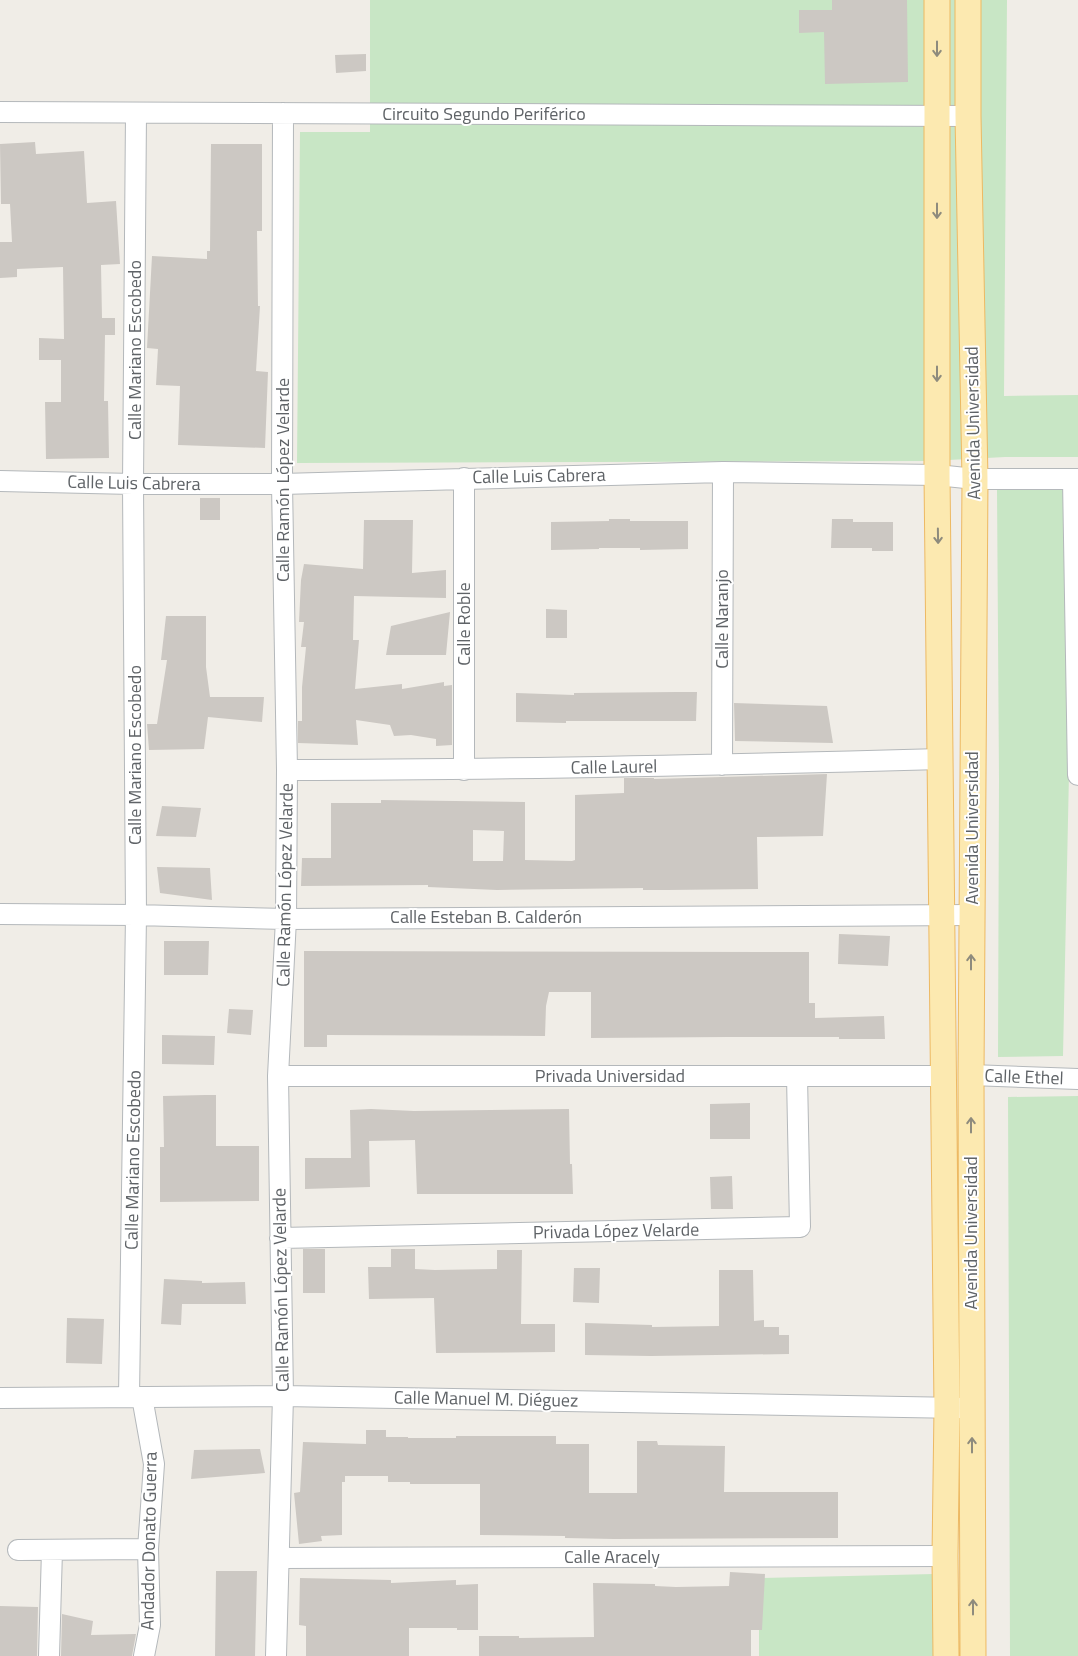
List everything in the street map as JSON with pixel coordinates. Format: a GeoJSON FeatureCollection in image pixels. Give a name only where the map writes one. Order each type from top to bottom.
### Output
{"type":"FeatureCollection","features":[{"type":"Feature","properties":{"kind":"main road","name":"Avenida Universidad"},"geometry":{"type":"LineString","coordinates":[[937,0],[937,474],[947,1408],[946,1656]]}},
{"type":"Feature","properties":{"kind":"main road","name":"Avenida Universidad"},"geometry":{"type":"LineString","coordinates":[[968,0],[968,116],[975,479],[971,1075],[973,1656]]}},
{"type":"Feature","properties":{"kind":"street","name":"Circuito Segundo Periférico"},"geometry":{"type":"LineString","coordinates":[[0,112],[968,116]]}},
{"type":"Feature","properties":{"kind":"street","name":"Calle Mariano Escobedo"},"geometry":{"type":"LineString","coordinates":[[136,113],[134,484],[136,1397]]}},
{"type":"Feature","properties":{"kind":"street","name":"Calle Ramón López Velarde"},"geometry":{"type":"LineString","coordinates":[[276,1656],[283,1396],[278,1076],[286,918],[287,770],[282,484],[283,113]]}},
{"type":"Feature","properties":{"kind":"street","name":"Calle Luis Cabrera"},"geometry":{"type":"LineString","coordinates":[[0,481],[134,484],[282,484],[723,472],[937,474],[975,479],[1076,479]]}},
{"type":"Feature","properties":{"kind":"street","name":"Calle Naranjo"},"geometry":{"type":"LineString","coordinates":[[722,765],[723,472]]}},
{"type":"Feature","properties":{"kind":"street","name":"Calle Roble"},"geometry":{"type":"LineString","coordinates":[[464,478],[464,770]]}},
{"type":"Feature","properties":{"kind":"street"},"geometry":{"type":"LineString","coordinates":[[1076,479],[1078,775]]}},
{"type":"Feature","properties":{"kind":"street","name":"Calle Laurel"},"geometry":{"type":"LineString","coordinates":[[287,770],[464,770],[941,759]]}},
{"type":"Feature","properties":{"kind":"street","name":"Calle Esteban B. Calderón"},"geometry":{"type":"LineString","coordinates":[[0,914],[136,914],[286,918],[972,916]]}},
{"type":"Feature","properties":{"kind":"street","name":"Calle Ethel"},"geometry":{"type":"LineString","coordinates":[[971,1075],[1078,1079]]}},
{"type":"Feature","properties":{"kind":"street","name":"Privada Universidad"},"geometry":{"type":"LineString","coordinates":[[278,1076],[943,1076]]}},
{"type":"Feature","properties":{"kind":"street","name":"Privada López Velarde"},"geometry":{"type":"LineString","coordinates":[[280,1238],[800,1227],[797,1076]]}},
{"type":"Feature","properties":{"kind":"street"},"geometry":{"type":"LineString","coordinates":[[944,1168],[971,1169]]}},
{"type":"Feature","properties":{"kind":"street","name":"Calle Manuel M. Diéguez"},"geometry":{"type":"LineString","coordinates":[[0,1398],[283,1396],[972,1408]]}},
{"type":"Feature","properties":{"kind":"street","name":"Andador Donato Guerra"},"geometry":{"type":"LineString","coordinates":[[136,1397],[154,1464],[148,1549],[150,1625],[144,1656]]}},
{"type":"Feature","properties":{"kind":"street"},"geometry":{"type":"LineString","coordinates":[[18,1550],[148,1549]]}},
{"type":"Feature","properties":{"kind":"street"},"geometry":{"type":"LineString","coordinates":[[49,1656],[52,1550]]}},
{"type":"Feature","properties":{"kind":"street","name":"Calle Aracely"},"geometry":{"type":"LineString","coordinates":[[278,1558],[945,1556]]}},
{"type":"Feature","properties":{"kind":"green space"},"geometry":{"type":"Polygon","coordinates":[[[370,0],[1007,0],[1004,396],[1078,395],[1078,457],[1005,457],[930,461],[297,463],[300,132],[370,132],[370,0]]]}},
{"type":"Feature","properties":{"kind":"green space"},"geometry":{"type":"Polygon","coordinates":[[[1065,488],[1069,773],[1063,1056],[998,1057],[997,490],[1065,488]]]}},
{"type":"Feature","properties":{"kind":"green space"},"geometry":{"type":"Polygon","coordinates":[[[1078,1096],[1078,1656],[1010,1656],[1008,1097],[1078,1096]]]}},
{"type":"Feature","properties":{"kind":"green space"},"geometry":{"type":"Polygon","coordinates":[[[934,1574],[936,1656],[759,1656],[759,1578],[934,1574]]]}},
{"type":"Feature","properties":{"kind":"building"},"geometry":{"type":"Polygon","coordinates":[[[832,0],[907,0],[908,82],[825,84],[824,32],[799,33],[799,10],[832,10],[832,0]]]}},
{"type":"Feature","properties":{"kind":"building"},"geometry":{"type":"Polygon","coordinates":[[[366,54],[366,71],[336,73],[335,55],[366,54]]]}},
{"type":"Feature","properties":{"kind":"building"},"geometry":{"type":"Polygon","coordinates":[[[35,142],[36,154],[84,151],[87,203],[116,201],[120,264],[101,265],[102,318],[115,318],[115,335],[105,335],[104,401],[108,401],[109,458],[46,459],[45,402],[61,402],[61,360],[39,360],[39,338],[64,339],[63,267],[17,269],[17,277],[0,278],[0,242],[12,242],[10,204],[1,204],[0,144],[35,142]]]}},
{"type":"Feature","properties":{"kind":"building"},"geometry":{"type":"Polygon","coordinates":[[[211,144],[262,144],[262,231],[257,231],[258,306],[260,306],[256,371],[268,372],[265,448],[178,445],[180,386],[156,385],[158,349],[147,348],[152,256],[207,259],[207,251],[210,251],[211,144]]]}},
{"type":"Feature","properties":{"kind":"building"},"geometry":{"type":"Polygon","coordinates":[[[200,498],[220,498],[220,520],[200,520],[200,498]]]}},
{"type":"Feature","properties":{"kind":"building"},"geometry":{"type":"Polygon","coordinates":[[[609,519],[688,521],[688,549],[640,550],[640,548],[599,548],[551,550],[551,522],[609,521],[609,519]]]}},
{"type":"Feature","properties":{"kind":"building"},"geometry":{"type":"Polygon","coordinates":[[[832,519],[853,519],[853,522],[893,522],[893,551],[872,551],[872,548],[831,548],[832,519]]]}},
{"type":"Feature","properties":{"kind":"building"},"geometry":{"type":"Polygon","coordinates":[[[364,520],[413,520],[412,573],[446,570],[446,598],[354,596],[353,640],[359,640],[355,689],[402,684],[402,689],[444,682],[444,686],[452,685],[452,745],[436,746],[436,739],[411,735],[394,736],[390,725],[356,720],[358,745],[298,743],[298,721],[302,721],[302,687],[306,647],[301,647],[304,622],[299,622],[301,580],[304,564],[363,569],[364,520]]]}},
{"type":"Feature","properties":{"kind":"building"},"geometry":{"type":"Polygon","coordinates":[[[546,609],[567,610],[567,638],[546,638],[546,609]]]}},
{"type":"Feature","properties":{"kind":"building"},"geometry":{"type":"Polygon","coordinates":[[[450,612],[446,655],[386,655],[391,626],[450,612]]]}},
{"type":"Feature","properties":{"kind":"building"},"geometry":{"type":"Polygon","coordinates":[[[166,616],[206,616],[206,667],[210,697],[264,697],[262,722],[208,717],[204,749],[149,750],[147,724],[157,724],[167,660],[161,660],[166,616]]]}},
{"type":"Feature","properties":{"kind":"building"},"geometry":{"type":"Polygon","coordinates":[[[697,692],[696,721],[516,722],[516,693],[574,695],[574,693],[697,692]]]}},
{"type":"Feature","properties":{"kind":"building"},"geometry":{"type":"Polygon","coordinates":[[[734,703],[827,706],[833,743],[735,741],[734,703]]]}},
{"type":"Feature","properties":{"kind":"building"},"geometry":{"type":"Polygon","coordinates":[[[827,774],[823,836],[757,837],[758,889],[497,890],[428,887],[428,885],[301,886],[302,858],[331,858],[331,803],[381,803],[381,800],[525,802],[525,860],[572,861],[575,860],[575,795],[624,793],[624,778],[654,779],[827,774]],[[473,830],[473,861],[503,861],[504,831],[473,830]]]}},
{"type":"Feature","properties":{"kind":"building"},"geometry":{"type":"Polygon","coordinates":[[[162,806],[201,808],[196,837],[156,836],[162,806]]]}},
{"type":"Feature","properties":{"kind":"building"},"geometry":{"type":"Polygon","coordinates":[[[157,867],[210,868],[212,900],[160,893],[157,867]]]}},
{"type":"Feature","properties":{"kind":"building"},"geometry":{"type":"Polygon","coordinates":[[[839,934],[890,936],[888,966],[838,964],[839,934]]]}},
{"type":"Feature","properties":{"kind":"building"},"geometry":{"type":"Polygon","coordinates":[[[164,941],[209,941],[208,975],[164,975],[164,941]]]}},
{"type":"Feature","properties":{"kind":"building"},"geometry":{"type":"Polygon","coordinates":[[[304,951],[809,952],[809,1003],[815,1003],[815,1018],[884,1016],[885,1039],[839,1039],[839,1037],[591,1038],[591,992],[549,992],[546,1006],[545,1036],[327,1035],[327,1047],[304,1047],[304,951]]]}},
{"type":"Feature","properties":{"kind":"building"},"geometry":{"type":"Polygon","coordinates":[[[229,1009],[253,1010],[251,1035],[227,1033],[229,1009]]]}},
{"type":"Feature","properties":{"kind":"building"},"geometry":{"type":"Polygon","coordinates":[[[162,1035],[215,1036],[214,1065],[162,1064],[162,1035]]]}},
{"type":"Feature","properties":{"kind":"building"},"geometry":{"type":"Polygon","coordinates":[[[216,1095],[216,1146],[259,1146],[259,1201],[160,1202],[160,1147],[164,1147],[163,1096],[216,1095]]]}},
{"type":"Feature","properties":{"kind":"building"},"geometry":{"type":"Polygon","coordinates":[[[750,1103],[750,1139],[710,1139],[710,1104],[750,1103]]]}},
{"type":"Feature","properties":{"kind":"building"},"geometry":{"type":"Polygon","coordinates":[[[569,1109],[570,1164],[572,1164],[573,1194],[417,1194],[415,1140],[369,1141],[370,1187],[305,1189],[305,1158],[351,1158],[350,1110],[414,1111],[569,1109]]]}},
{"type":"Feature","properties":{"kind":"building"},"geometry":{"type":"Polygon","coordinates":[[[732,1176],[733,1209],[711,1209],[710,1177],[732,1176]]]}},
{"type":"Feature","properties":{"kind":"building"},"geometry":{"type":"Polygon","coordinates":[[[303,1249],[325,1249],[325,1293],[303,1293],[303,1249]]]}},
{"type":"Feature","properties":{"kind":"building"},"geometry":{"type":"Polygon","coordinates":[[[391,1249],[415,1249],[415,1269],[435,1270],[497,1269],[497,1250],[522,1250],[521,1324],[555,1324],[555,1352],[436,1353],[434,1298],[369,1299],[368,1267],[391,1267],[391,1249]]]}},
{"type":"Feature","properties":{"kind":"building"},"geometry":{"type":"Polygon","coordinates":[[[574,1268],[600,1268],[599,1303],[573,1302],[574,1268]]]}},
{"type":"Feature","properties":{"kind":"building"},"geometry":{"type":"Polygon","coordinates":[[[719,1270],[753,1270],[754,1321],[764,1320],[764,1327],[779,1327],[779,1335],[789,1335],[789,1354],[585,1355],[585,1323],[652,1325],[652,1327],[719,1326],[719,1270]]]}},
{"type":"Feature","properties":{"kind":"building"},"geometry":{"type":"Polygon","coordinates":[[[164,1279],[202,1281],[202,1283],[245,1282],[246,1304],[182,1304],[181,1325],[161,1324],[164,1279]]]}},
{"type":"Feature","properties":{"kind":"building"},"geometry":{"type":"Polygon","coordinates":[[[67,1318],[104,1319],[102,1364],[66,1363],[67,1318]]]}},
{"type":"Feature","properties":{"kind":"building"},"geometry":{"type":"Polygon","coordinates":[[[366,1430],[386,1430],[386,1437],[408,1438],[556,1436],[556,1444],[589,1444],[589,1493],[637,1493],[637,1441],[657,1441],[658,1445],[725,1446],[724,1492],[838,1492],[838,1538],[614,1539],[565,1538],[565,1536],[480,1535],[480,1484],[410,1484],[410,1482],[388,1482],[388,1476],[345,1476],[345,1482],[342,1482],[342,1535],[321,1536],[322,1541],[299,1544],[294,1493],[300,1492],[303,1442],[366,1444],[366,1430]]]}},
{"type":"Feature","properties":{"kind":"building"},"geometry":{"type":"Polygon","coordinates":[[[260,1449],[265,1473],[191,1479],[194,1450],[260,1449]]]}},
{"type":"Feature","properties":{"kind":"building"},"geometry":{"type":"Polygon","coordinates":[[[216,1571],[257,1571],[255,1656],[215,1656],[216,1571]]]}},
{"type":"Feature","properties":{"kind":"building"},"geometry":{"type":"Polygon","coordinates":[[[730,1572],[765,1574],[762,1630],[751,1630],[751,1656],[479,1656],[479,1636],[519,1636],[519,1638],[594,1637],[593,1583],[655,1584],[655,1586],[676,1587],[729,1586],[730,1572]]]}},
{"type":"Feature","properties":{"kind":"building"},"geometry":{"type":"Polygon","coordinates":[[[300,1578],[391,1580],[391,1583],[456,1580],[456,1585],[478,1584],[478,1630],[409,1628],[409,1656],[306,1656],[306,1626],[299,1625],[300,1578]]]}},
{"type":"Feature","properties":{"kind":"building"},"geometry":{"type":"Polygon","coordinates":[[[0,1606],[38,1607],[37,1656],[0,1656],[0,1606]]]}},
{"type":"Feature","properties":{"kind":"building"},"geometry":{"type":"Polygon","coordinates":[[[62,1614],[93,1621],[91,1635],[136,1634],[132,1656],[61,1656],[62,1614]]]}}]}
